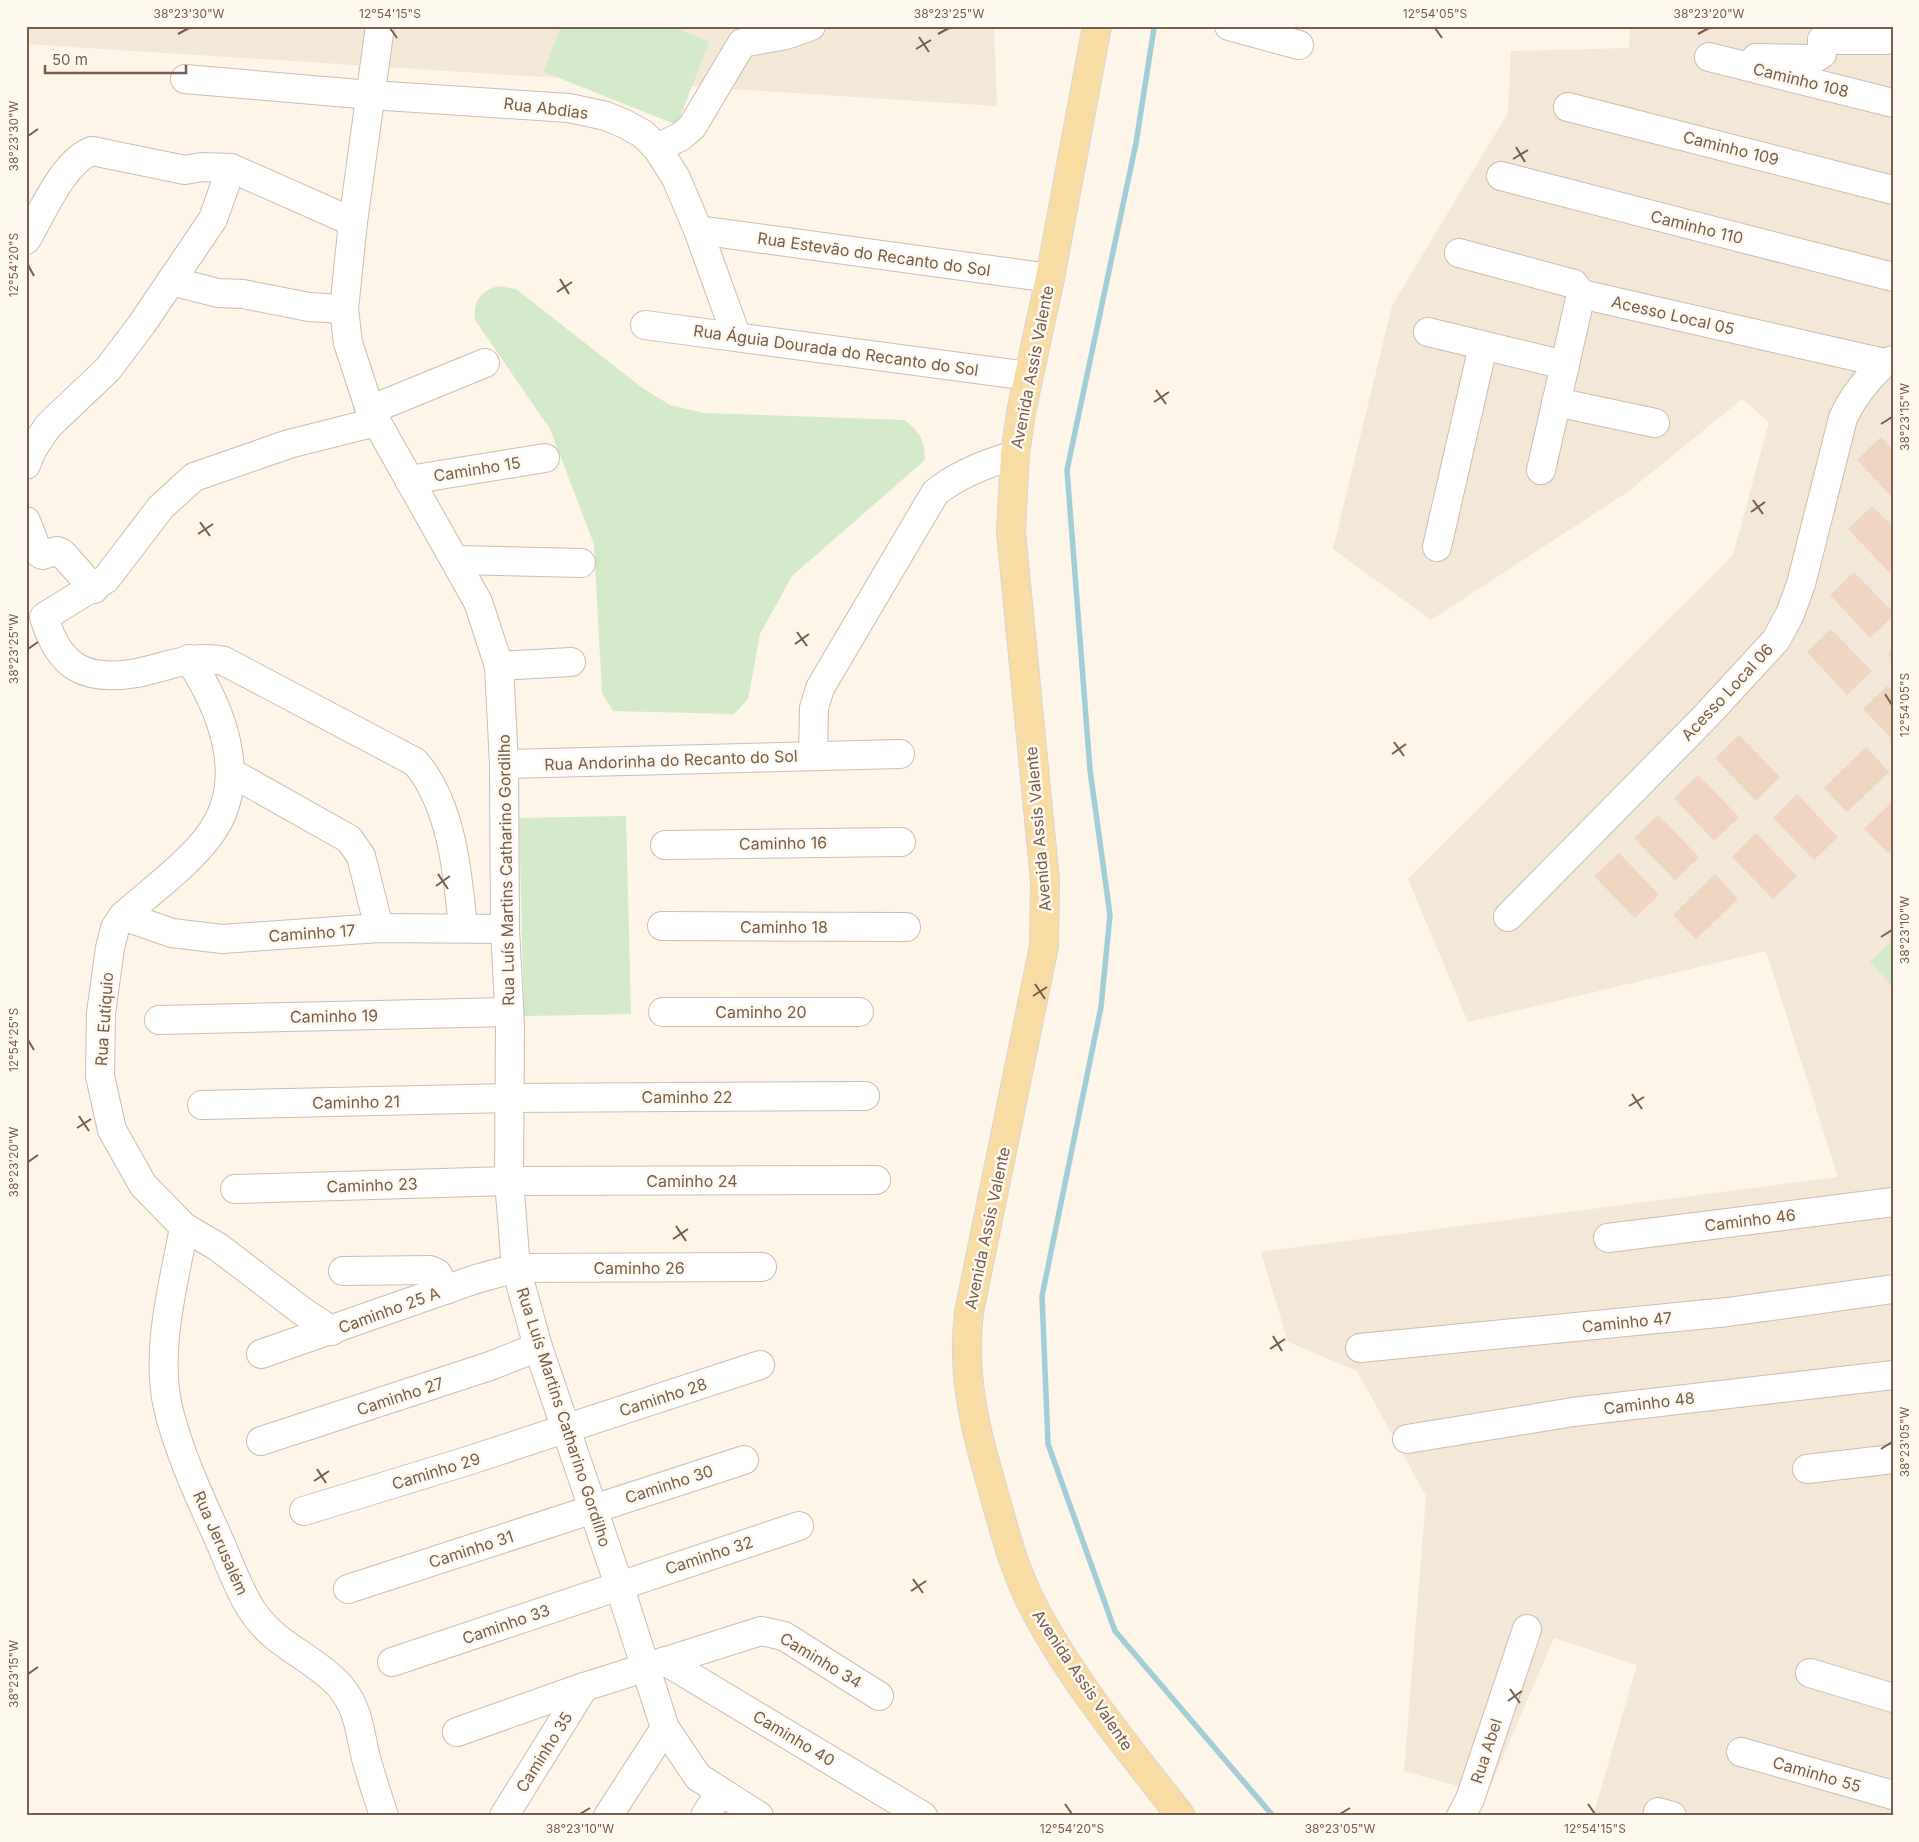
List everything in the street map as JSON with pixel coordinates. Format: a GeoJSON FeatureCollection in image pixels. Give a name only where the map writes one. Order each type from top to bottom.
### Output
{"type":"FeatureCollection","features":[{"type":"Feature","properties":{"kind":"main road","name":"Avenida Assis Valente"},"geometry":{"type":"LineString","coordinates":[[1097,26],[1050,278],[1028,376],[1015,455],[1011,532],[1045,881],[1044,946],[969,1312],[966,1354],[967,1377],[975,1423],[985,1462],[1008,1541],[1030,1600],[1070,1666],[1102,1712],[1181,1816]]}},
{"type":"Feature","properties":{"kind":"street","name":"Rua Luís Martins Catharino Gordilho"},"geometry":{"type":"LineString","coordinates":[[380,26],[353,222],[344,309],[348,343],[373,416],[478,602],[499,666],[504,764],[505,929],[509,1012],[509,1181],[516,1268],[538,1347],[620,1585],[656,1664],[665,1728],[698,1777],[759,1816]]}},
{"type":"Feature","properties":{"kind":"street"},"geometry":{"type":"LineString","coordinates":[[657,148],[680,136],[692,127],[741,37],[786,34],[811,26]]}},
{"type":"Feature","properties":{"kind":"street"},"geometry":{"type":"LineString","coordinates":[[1229,26],[1298,45]]}},
{"type":"Feature","properties":{"kind":"street"},"geometry":{"type":"LineString","coordinates":[[1817,33],[1886,40],[1893,32]]}},
{"type":"Feature","properties":{"kind":"street","name":"Caminho 108"},"geometry":{"type":"LineString","coordinates":[[1817,33],[1822,54],[1814,59],[1709,57],[1893,104]]}},
{"type":"Feature","properties":{"kind":"street","name":"Rua Abdias"},"geometry":{"type":"LineString","coordinates":[[185,79],[371,95],[569,108],[606,116],[625,124],[643,134],[657,148],[676,178],[698,230],[736,335]]}},
{"type":"Feature","properties":{"kind":"street","name":"Caminho 109"},"geometry":{"type":"LineString","coordinates":[[1568,107],[1893,190]]}},
{"type":"Feature","properties":{"kind":"street"},"geometry":{"type":"LineString","coordinates":[[26,240],[71,164],[87,153],[103,153],[185,170],[202,167],[231,168],[353,222]]}},
{"type":"Feature","properties":{"kind":"street"},"geometry":{"type":"LineString","coordinates":[[26,465],[32,450],[48,426],[108,368],[171,282],[213,219],[231,168]]}},
{"type":"Feature","properties":{"kind":"street","name":"Caminho 110"},"geometry":{"type":"LineString","coordinates":[[1501,176],[1893,276]]}},
{"type":"Feature","properties":{"kind":"street","name":"Rua Estevão do Recanto do Sol"},"geometry":{"type":"LineString","coordinates":[[698,230],[1050,278]]}},
{"type":"Feature","properties":{"kind":"street","name":"Acesso Local 05"},"geometry":{"type":"LineString","coordinates":[[1459,252],[1574,284],[1581,294],[1888,362]]}},
{"type":"Feature","properties":{"kind":"street"},"geometry":{"type":"LineString","coordinates":[[171,282],[218,293],[243,294],[310,307],[344,309]]}},
{"type":"Feature","properties":{"kind":"street"},"geometry":{"type":"LineString","coordinates":[[1541,470],[1581,294]]}},
{"type":"Feature","properties":{"kind":"street","name":"Rua Águia Dourada do Recanto do Sol"},"geometry":{"type":"LineString","coordinates":[[645,324],[1028,376]]}},
{"type":"Feature","properties":{"kind":"street"},"geometry":{"type":"LineString","coordinates":[[1428,332],[1565,365]]}},
{"type":"Feature","properties":{"kind":"street"},"geometry":{"type":"LineString","coordinates":[[1437,547],[1483,346]]}},
{"type":"Feature","properties":{"kind":"street"},"geometry":{"type":"LineString","coordinates":[[463,928],[456,857],[432,784],[415,762],[235,665],[213,658],[189,659],[136,673],[88,672],[64,659],[51,640],[44,617],[94,589],[106,579],[161,507],[194,477],[373,416],[485,362]]}},
{"type":"Feature","properties":{"kind":"street","name":"Acesso Local 06"},"geometry":{"type":"LineString","coordinates":[[1508,917],[1706,716],[1776,640],[1790,614],[1801,584],[1842,418],[1852,398],[1864,382],[1888,362]]}},
{"type":"Feature","properties":{"kind":"street"},"geometry":{"type":"LineString","coordinates":[[1556,402],[1655,423]]}},
{"type":"Feature","properties":{"kind":"street","name":"Rua Andorinha do Recanto do Sol"},"geometry":{"type":"LineString","coordinates":[[504,764],[813,756],[814,708],[820,688],[935,493],[945,484],[988,462],[1015,455]]}},
{"type":"Feature","properties":{"kind":"street","name":"Caminho 15"},"geometry":{"type":"LineString","coordinates":[[408,480],[545,458]]}},
{"type":"Feature","properties":{"kind":"street"},"geometry":{"type":"LineString","coordinates":[[26,521],[38,552],[42,555],[57,551],[62,553],[94,589]]}},
{"type":"Feature","properties":{"kind":"street"},"geometry":{"type":"LineString","coordinates":[[456,560],[581,563]]}},
{"type":"Feature","properties":{"kind":"street","name":"Rua Eutíquio"},"geometry":{"type":"LineString","coordinates":[[189,659],[212,697],[221,721],[230,772],[228,794],[223,811],[212,832],[191,855],[123,916],[115,928],[110,948],[102,1013],[100,1076],[105,1101],[112,1130],[143,1184],[184,1227],[218,1246],[332,1331]]}},
{"type":"Feature","properties":{"kind":"street"},"geometry":{"type":"LineString","coordinates":[[499,666],[571,662]]}},
{"type":"Feature","properties":{"kind":"street"},"geometry":{"type":"LineString","coordinates":[[813,756],[900,754]]}},
{"type":"Feature","properties":{"kind":"street"},"geometry":{"type":"LineString","coordinates":[[230,772],[349,839],[361,856],[379,928]]}},
{"type":"Feature","properties":{"kind":"street","name":"Caminho 16"},"geometry":{"type":"LineString","coordinates":[[665,845],[901,842]]}},
{"type":"Feature","properties":{"kind":"street","name":"Caminho 17"},"geometry":{"type":"LineString","coordinates":[[123,916],[172,933],[222,939],[379,928],[505,929]]}},
{"type":"Feature","properties":{"kind":"street","name":"Caminho 18"},"geometry":{"type":"LineString","coordinates":[[662,926],[906,927]]}},
{"type":"Feature","properties":{"kind":"street","name":"Caminho 19"},"geometry":{"type":"LineString","coordinates":[[159,1020],[509,1012]]}},
{"type":"Feature","properties":{"kind":"street","name":"Caminho 20"},"geometry":{"type":"LineString","coordinates":[[663,1012],[859,1012]]}},
{"type":"Feature","properties":{"kind":"street","name":"Caminho 22"},"geometry":{"type":"LineString","coordinates":[[510,1098],[864,1096]]}},
{"type":"Feature","properties":{"kind":"street","name":"Caminho 21"},"geometry":{"type":"LineString","coordinates":[[202,1105],[510,1098]]}},
{"type":"Feature","properties":{"kind":"street","name":"Caminho 24"},"geometry":{"type":"LineString","coordinates":[[509,1181],[876,1180]]}},
{"type":"Feature","properties":{"kind":"street","name":"Caminho 23"},"geometry":{"type":"LineString","coordinates":[[235,1189],[509,1181]]}},
{"type":"Feature","properties":{"kind":"street","name":"Caminho 46"},"geometry":{"type":"LineString","coordinates":[[1608,1238],[1893,1202]]}},
{"type":"Feature","properties":{"kind":"street","name":"Rua Jerusalém"},"geometry":{"type":"LineString","coordinates":[[184,1227],[172,1295],[164,1369],[167,1403],[188,1467],[252,1611],[281,1642],[323,1671],[338,1684],[352,1704],[359,1719],[365,1753],[384,1816]]}},
{"type":"Feature","properties":{"kind":"street","name":"Caminho 26"},"geometry":{"type":"LineString","coordinates":[[516,1268],[762,1267]]}},
{"type":"Feature","properties":{"kind":"street","name":"Caminho 25 A"},"geometry":{"type":"LineString","coordinates":[[261,1354],[332,1331],[496,1272],[516,1268]]}},
{"type":"Feature","properties":{"kind":"street"},"geometry":{"type":"LineString","coordinates":[[343,1271],[430,1270],[437,1273],[446,1290]]}},
{"type":"Feature","properties":{"kind":"street","name":"Caminho 47"},"geometry":{"type":"LineString","coordinates":[[1360,1348],[1728,1312],[1893,1289]]}},
{"type":"Feature","properties":{"kind":"street","name":"Caminho 27"},"geometry":{"type":"LineString","coordinates":[[261,1441],[490,1366],[538,1347]]}},
{"type":"Feature","properties":{"kind":"street","name":"Caminho 28"},"geometry":{"type":"LineString","coordinates":[[567,1429],[760,1365]]}},
{"type":"Feature","properties":{"kind":"street","name":"Caminho 48"},"geometry":{"type":"LineString","coordinates":[[1407,1439],[1573,1412],[1893,1375]]}},
{"type":"Feature","properties":{"kind":"street","name":"Caminho 29"},"geometry":{"type":"LineString","coordinates":[[304,1511],[567,1429]]}},
{"type":"Feature","properties":{"kind":"street"},"geometry":{"type":"LineString","coordinates":[[1807,1468],[1893,1458]]}},
{"type":"Feature","properties":{"kind":"street","name":"Caminho 30"},"geometry":{"type":"LineString","coordinates":[[594,1509],[744,1460]]}},
{"type":"Feature","properties":{"kind":"street","name":"Caminho 31"},"geometry":{"type":"LineString","coordinates":[[348,1589],[594,1509]]}},
{"type":"Feature","properties":{"kind":"street","name":"Caminho 32"},"geometry":{"type":"LineString","coordinates":[[620,1585],[798,1526]]}},
{"type":"Feature","properties":{"kind":"street","name":"Caminho 33"},"geometry":{"type":"LineString","coordinates":[[392,1662],[620,1585]]}},
{"type":"Feature","properties":{"kind":"street","name":"Rua Abel"},"geometry":{"type":"LineString","coordinates":[[1461,1816],[1470,1799],[1527,1629]]}},
{"type":"Feature","properties":{"kind":"street","name":"Caminho 34"},"geometry":{"type":"LineString","coordinates":[[656,1664],[748,1634],[761,1631],[775,1632],[880,1696]]}},
{"type":"Feature","properties":{"kind":"street","name":"Caminho 35"},"geometry":{"type":"LineString","coordinates":[[457,1732],[584,1687],[656,1664]]}},
{"type":"Feature","properties":{"kind":"street","name":"Caminho 40"},"geometry":{"type":"LineString","coordinates":[[656,1664],[923,1816]]}},
{"type":"Feature","properties":{"kind":"street"},"geometry":{"type":"LineString","coordinates":[[1810,1672],[1893,1698]]}},
{"type":"Feature","properties":{"kind":"street","name":"Caminho 35"},"geometry":{"type":"LineString","coordinates":[[504,1816],[584,1687]]}},
{"type":"Feature","properties":{"kind":"street"},"geometry":{"type":"LineString","coordinates":[[608,1816],[665,1728]]}},
{"type":"Feature","properties":{"kind":"street","name":"Caminho 55"},"geometry":{"type":"LineString","coordinates":[[1741,1752],[1893,1795]]}},
{"type":"Feature","properties":{"kind":"street"},"geometry":{"type":"LineString","coordinates":[[705,1816],[720,1792]]}},
{"type":"Feature","properties":{"kind":"shaded area"},"geometry":{"type":"Polygon","coordinates":[[[26,26],[994,26],[997,106],[26,44],[26,26]]]}},
{"type":"Feature","properties":{"kind":"shaded area"},"geometry":{"type":"Polygon","coordinates":[[[1630,26],[1893,26],[1893,1816],[1593,1816],[1637,1665],[1554,1638],[1487,1794],[1404,1771],[1426,1496],[1357,1371],[1288,1342],[1261,1252],[1838,1177],[1766,951],[1468,1022],[1408,879],[1733,555],[1769,422],[1742,399],[1629,491],[1431,620],[1333,549],[1392,306],[1508,113],[1511,51],[1629,48],[1630,26]]]}},
{"type":"Feature","properties":{"kind":"green space"},"geometry":{"type":"Polygon","coordinates":[[[561,26],[671,26],[709,42],[677,125],[544,72],[561,26]]]}},
{"type":"Feature","properties":{"kind":"green space"},"geometry":{"type":"Polygon","coordinates":[[[498,286],[516,289],[641,387],[670,405],[703,413],[904,420],[918,432],[923,442],[925,460],[792,576],[760,634],[748,699],[734,714],[613,711],[602,693],[594,544],[550,429],[475,320],[475,308],[479,298],[482,294],[498,286]]]}},
{"type":"Feature","properties":{"kind":"green space"},"geometry":{"type":"Polygon","coordinates":[[[626,816],[631,1014],[524,1016],[519,818],[626,816]]]}},
{"type":"Feature","properties":{"kind":"green space"},"geometry":{"type":"Polygon","coordinates":[[[1893,940],[1893,987],[1870,962],[1893,940]]]}},
{"type":"Feature","properties":{"kind":"building"},"geometry":{"type":"Polygon","coordinates":[[[1881,437],[1893,450],[1893,498],[1857,460],[1881,437]]]}},
{"type":"Feature","properties":{"kind":"building"},"geometry":{"type":"Polygon","coordinates":[[[1872,506],[1893,527],[1893,568],[1889,572],[1848,529],[1872,506]]]}},
{"type":"Feature","properties":{"kind":"building"},"geometry":{"type":"Polygon","coordinates":[[[1854,572],[1893,612],[1893,616],[1870,638],[1830,595],[1854,572]]]}},
{"type":"Feature","properties":{"kind":"building"},"geometry":{"type":"Polygon","coordinates":[[[1831,629],[1872,671],[1847,695],[1807,652],[1831,629]]]}},
{"type":"Feature","properties":{"kind":"building"},"geometry":{"type":"Polygon","coordinates":[[[1893,649],[1893,659],[1888,654],[1893,649]]]}},
{"type":"Feature","properties":{"kind":"building"},"geometry":{"type":"Polygon","coordinates":[[[1887,686],[1893,691],[1893,740],[1863,709],[1887,686]]]}},
{"type":"Feature","properties":{"kind":"building"},"geometry":{"type":"Polygon","coordinates":[[[1739,735],[1780,777],[1756,801],[1715,758],[1739,735]]]}},
{"type":"Feature","properties":{"kind":"building"},"geometry":{"type":"Polygon","coordinates":[[[1866,747],[1889,772],[1847,812],[1824,788],[1866,747]]]}},
{"type":"Feature","properties":{"kind":"building"},"geometry":{"type":"Polygon","coordinates":[[[1698,775],[1739,817],[1714,841],[1674,798],[1698,775]]]}},
{"type":"Feature","properties":{"kind":"building"},"geometry":{"type":"Polygon","coordinates":[[[1797,794],[1838,837],[1814,860],[1773,818],[1797,794]]]}},
{"type":"Feature","properties":{"kind":"building"},"geometry":{"type":"Polygon","coordinates":[[[1893,801],[1893,848],[1888,853],[1864,829],[1893,801]]]}},
{"type":"Feature","properties":{"kind":"building"},"geometry":{"type":"Polygon","coordinates":[[[1658,815],[1699,857],[1675,880],[1634,838],[1658,815]]]}},
{"type":"Feature","properties":{"kind":"building"},"geometry":{"type":"Polygon","coordinates":[[[1756,833],[1797,876],[1773,899],[1732,857],[1756,833]]]}},
{"type":"Feature","properties":{"kind":"building"},"geometry":{"type":"Polygon","coordinates":[[[1619,853],[1659,895],[1635,918],[1594,876],[1619,853]]]}},
{"type":"Feature","properties":{"kind":"building"},"geometry":{"type":"Polygon","coordinates":[[[1715,874],[1738,899],[1696,939],[1673,915],[1715,874]]]}},
{"type":"Feature","properties":{"kind":"waterway"},"geometry":{"type":"LineString","coordinates":[[1154,28],[1136,143],[1067,470],[1090,770],[1110,915],[1101,1007],[1042,1296],[1048,1444],[1115,1631],[1273,1816]]}}]}
